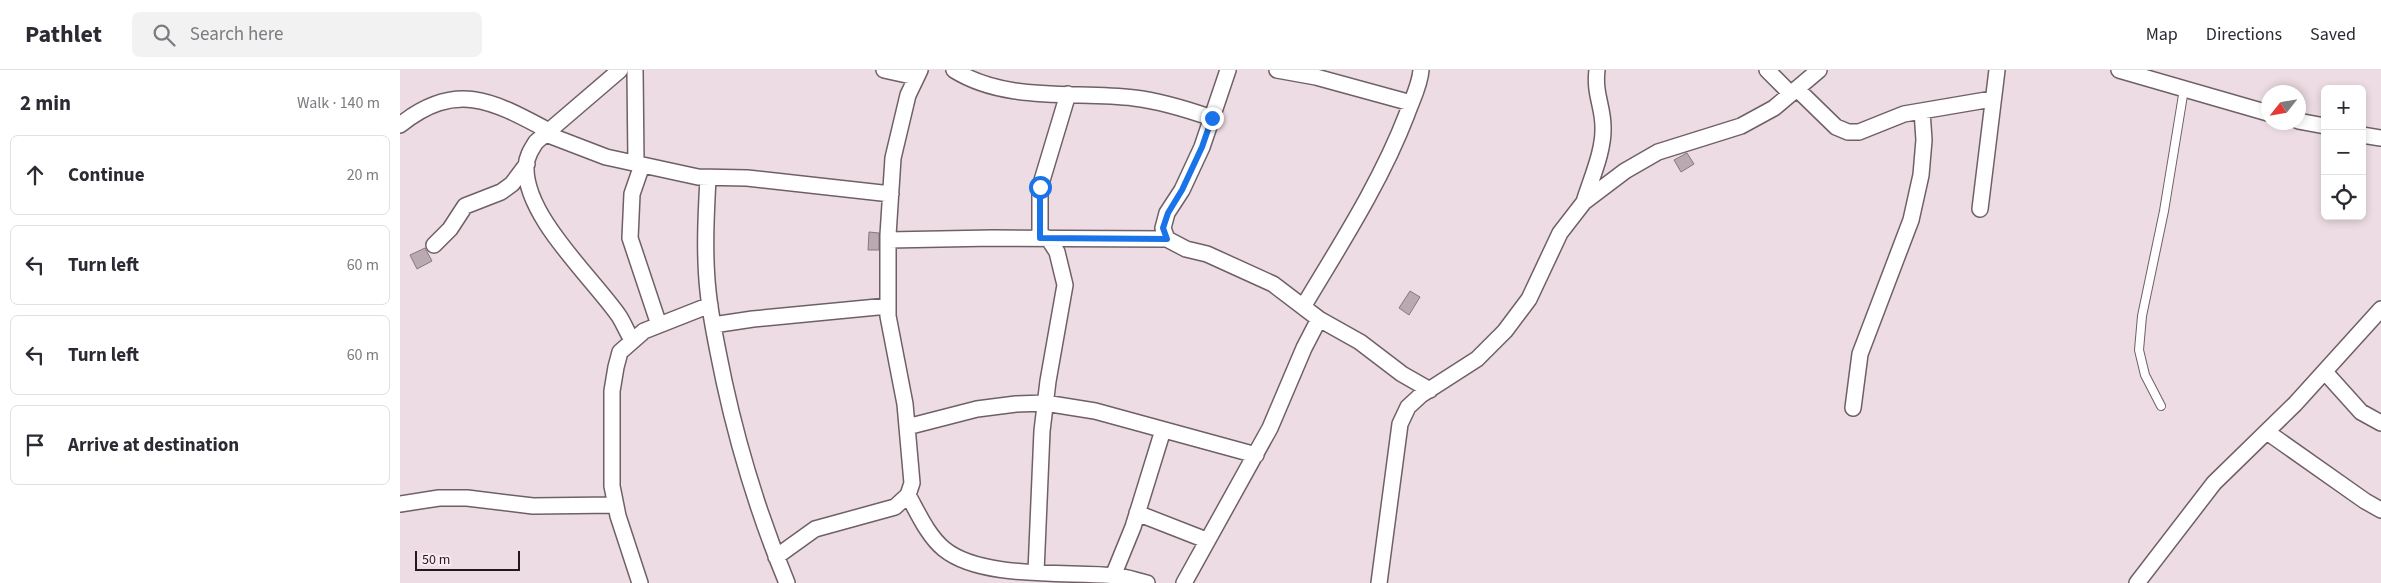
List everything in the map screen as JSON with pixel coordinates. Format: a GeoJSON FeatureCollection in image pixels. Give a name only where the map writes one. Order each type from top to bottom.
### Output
{"type":"FeatureCollection","features":[{"type":"Feature","properties":{"kind":"street"},"geometry":{"type":"LineString","coordinates":[[620,70],[536,142],[529,154],[527,164],[529,188],[541,215],[619,317],[632,340]]}},
{"type":"Feature","properties":{"kind":"street"},"geometry":{"type":"LineString","coordinates":[[636,70],[639,164],[632,194],[630,238],[659,325]]}},
{"type":"Feature","properties":{"kind":"street"},"geometry":{"type":"LineString","coordinates":[[776,557],[815,529],[895,507],[908,495],[912,483],[907,427],[888,306],[888,240],[893,158],[908,94],[918,74],[884,70]]}},
{"type":"Feature","properties":{"kind":"street"},"geometry":{"type":"LineString","coordinates":[[954,70],[982,84],[1028,92],[1134,98],[1170,104],[1212,118]]}},
{"type":"Feature","properties":{"kind":"street"},"geometry":{"type":"LineString","coordinates":[[1167,239],[1163,228],[1168,213],[1182,190],[1202,147],[1228,70]]}},
{"type":"Feature","properties":{"kind":"street"},"geometry":{"type":"LineString","coordinates":[[1277,70],[1316,77],[1411,103]]}},
{"type":"Feature","properties":{"kind":"street"},"geometry":{"type":"LineString","coordinates":[[1303,307],[1353,224],[1402,127],[1420,79],[1420,70]]}},
{"type":"Feature","properties":{"kind":"street"},"geometry":{"type":"LineString","coordinates":[[1584,202],[1602,142],[1603,127],[1598,103],[1597,70]]}},
{"type":"Feature","properties":{"kind":"street"},"geometry":{"type":"LineString","coordinates":[[1767,70],[1836,126],[1848,132],[1859,132],[1882,121],[1922,111],[1992,99]]}},
{"type":"Feature","properties":{"kind":"street"},"geometry":{"type":"LineString","coordinates":[[1379,583],[1400,424],[1408,407],[1477,359],[1505,331],[1529,299],[1560,233],[1584,202],[1625,171],[1658,152],[1741,126],[1774,108],[1819,70]]}},
{"type":"Feature","properties":{"kind":"street"},"geometry":{"type":"LineString","coordinates":[[1980,209],[1997,70]]}},
{"type":"Feature","properties":{"kind":"street"},"geometry":{"type":"LineString","coordinates":[[2119,70],[2146,74],[2184,89],[2261,111]]}},
{"type":"Feature","properties":{"kind":"street"},"geometry":{"type":"LineString","coordinates":[[1036,572],[1045,403],[1065,285],[1057,252],[1044,238],[1040,187],[1068,94]]}},
{"type":"Feature","properties":{"kind":"street"},"geometry":{"type":"LineString","coordinates":[[400,125],[437,102],[461,98],[488,101],[547,132],[606,157],[698,178],[747,178],[891,194]]}},
{"type":"Feature","properties":{"kind":"street"},"geometry":{"type":"LineString","coordinates":[[1853,408],[1860,354],[1911,220],[1920,175],[1924,140],[1922,111]]}},
{"type":"Feature","properties":{"kind":"street"},"geometry":{"type":"LineString","coordinates":[[2306,122],[2321,125]]}},
{"type":"Feature","properties":{"kind":"street"},"geometry":{"type":"LineString","coordinates":[[2366,135],[2381,138]]}},
{"type":"Feature","properties":{"kind":"street"},"geometry":{"type":"LineString","coordinates":[[434,246],[450,229],[466,206],[501,192],[512,184],[527,164]]}},
{"type":"Feature","properties":{"kind":"street"},"geometry":{"type":"LineString","coordinates":[[708,178],[706,240],[713,325],[736,433],[776,557],[787,583]]}},
{"type":"Feature","properties":{"kind":"street"},"geometry":{"type":"LineString","coordinates":[[888,240],[1167,239],[1186,249],[1207,254],[1273,284],[1320,319],[1360,342],[1402,374],[1430,390]]}},
{"type":"Feature","properties":{"kind":"street"},"geometry":{"type":"LineString","coordinates":[[640,583],[616,506],[612,486],[612,391],[620,352],[644,331],[710,305]]}},
{"type":"Feature","properties":{"kind":"street"},"geometry":{"type":"LineString","coordinates":[[713,325],[754,319],[888,306]]}},
{"type":"Feature","properties":{"kind":"street"},"geometry":{"type":"LineString","coordinates":[[2137,583],[2214,483],[2325,372],[2381,309]]}},
{"type":"Feature","properties":{"kind":"street"},"geometry":{"type":"LineString","coordinates":[[1184,583],[1206,540],[1270,428],[1304,348],[1320,319]]}},
{"type":"Feature","properties":{"kind":"street"},"geometry":{"type":"LineString","coordinates":[[2325,372],[2361,412],[2381,424]]}},
{"type":"Feature","properties":{"kind":"street"},"geometry":{"type":"LineString","coordinates":[[907,427],[977,409],[1016,404],[1045,403],[1095,411],[1256,455]]}},
{"type":"Feature","properties":{"kind":"street"},"geometry":{"type":"LineString","coordinates":[[1113,576],[1137,513],[1163,430]]}},
{"type":"Feature","properties":{"kind":"street"},"geometry":{"type":"LineString","coordinates":[[2267,432],[2357,496],[2381,510]]}},
{"type":"Feature","properties":{"kind":"street"},"geometry":{"type":"LineString","coordinates":[[908,495],[928,529],[944,549],[970,564],[1002,570],[1036,572],[1077,578],[1113,576],[1147,583]]}},
{"type":"Feature","properties":{"kind":"street"},"geometry":{"type":"LineString","coordinates":[[400,504],[448,498],[533,506],[616,506]]}},
{"type":"Feature","properties":{"kind":"street"},"geometry":{"type":"LineString","coordinates":[[1137,513],[1206,540]]}},
{"type":"Feature","properties":{"kind":"lane"},"geometry":{"type":"LineString","coordinates":[[2160,406],[2146,376],[2139,350],[2142,316],[2163,220],[2184,89]]}},
{"type":"Feature","properties":{"kind":"building"},"geometry":{"type":"Polygon","coordinates":[[[1687,153],[1694,164],[1681,172],[1674,160],[1687,153]]]}},
{"type":"Feature","properties":{"kind":"building"},"geometry":{"type":"Polygon","coordinates":[[[869,232],[879,233],[879,250],[868,250],[869,232]]]}},
{"type":"Feature","properties":{"kind":"building"},"geometry":{"type":"Polygon","coordinates":[[[425,248],[432,261],[417,269],[410,255],[425,248]]]}},
{"type":"Feature","properties":{"kind":"building"},"geometry":{"type":"Polygon","coordinates":[[[1410,291],[1420,297],[1409,315],[1399,308],[1410,291]]]}},
{"type":"Feature","properties":{"kind":"route"},"geometry":{"type":"LineString","coordinates":[[1040,187],[1040,238],[1167,239],[1163,228],[1168,213],[1182,190],[1202,147],[1212,118]]}}]}
